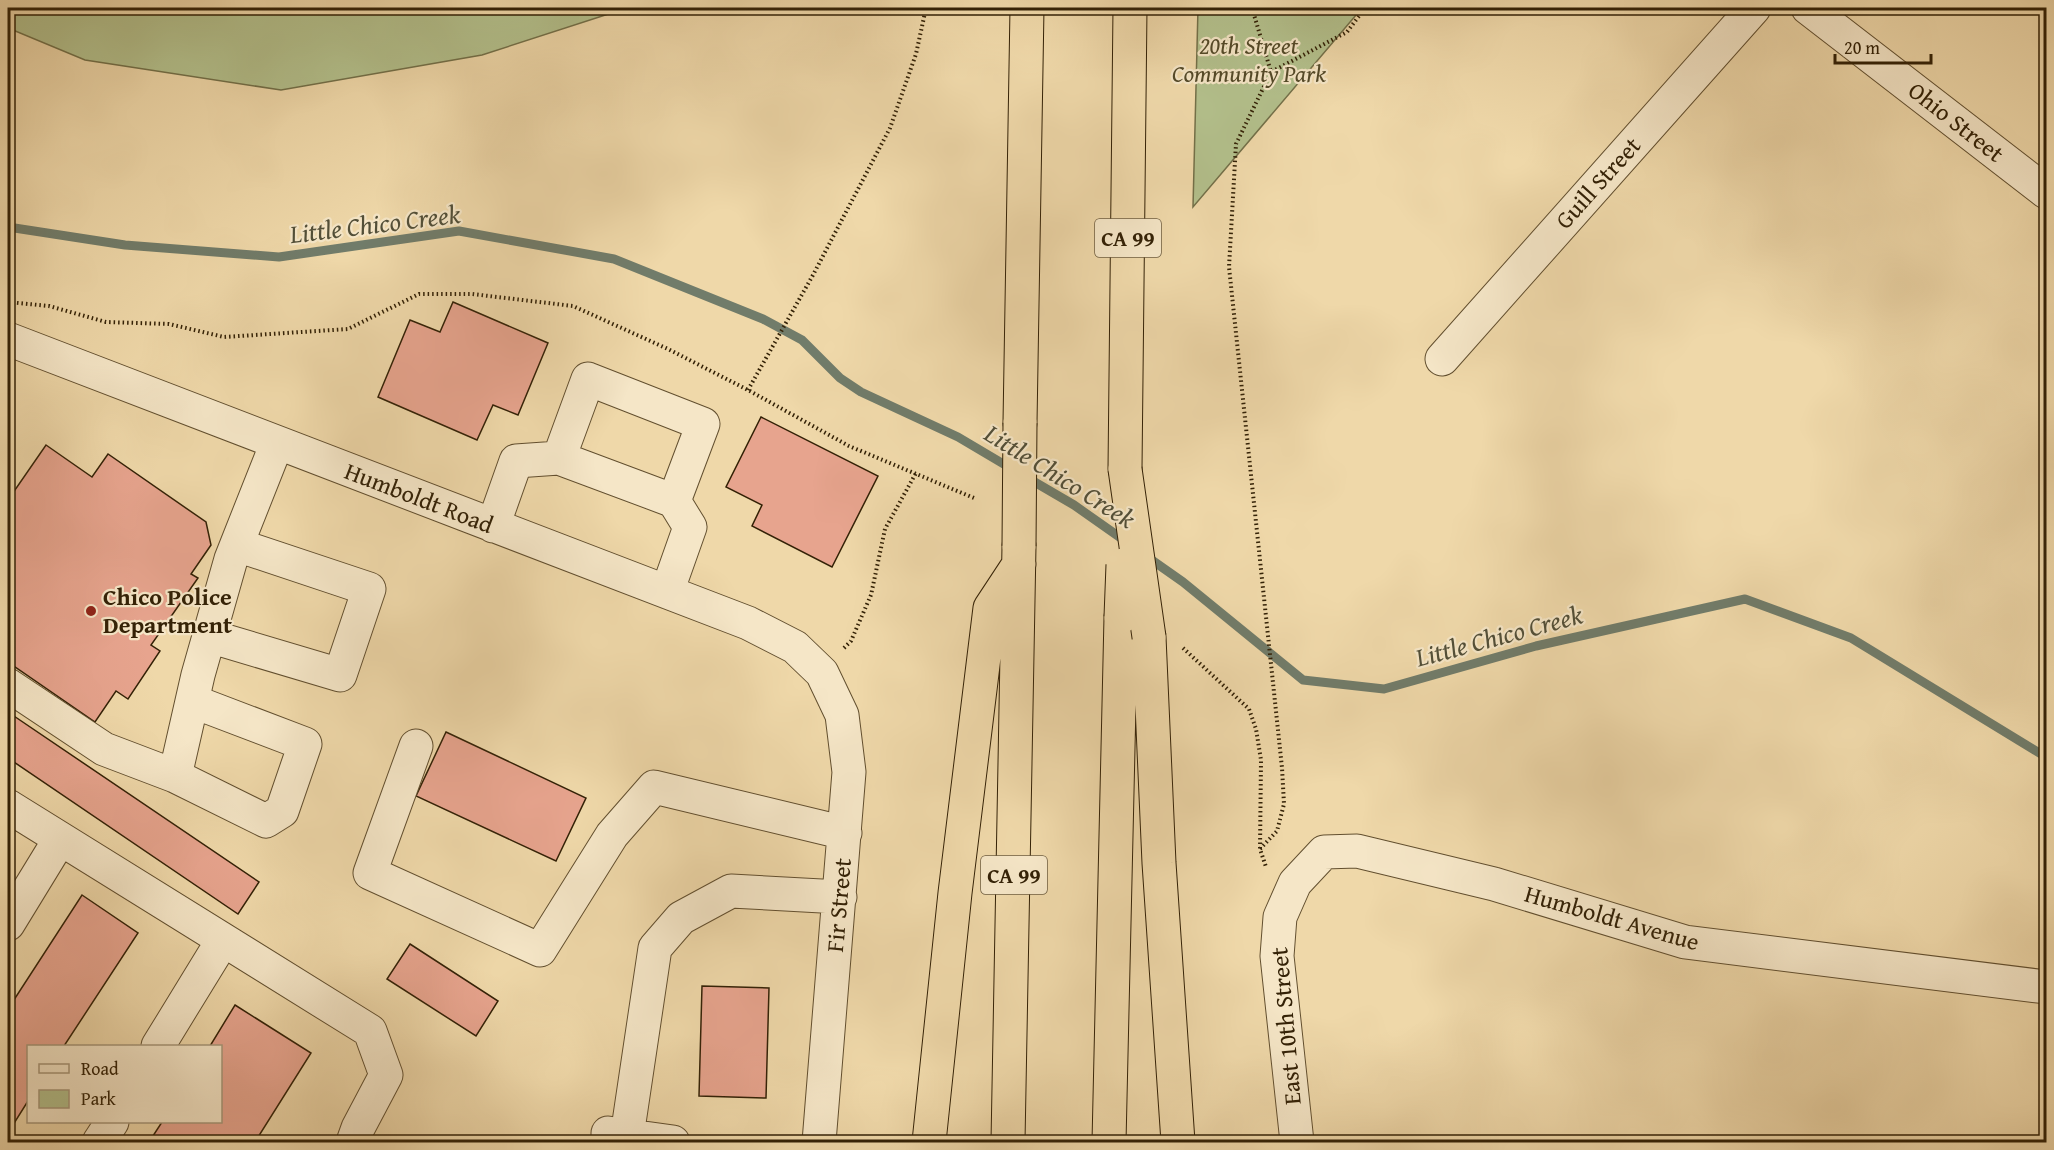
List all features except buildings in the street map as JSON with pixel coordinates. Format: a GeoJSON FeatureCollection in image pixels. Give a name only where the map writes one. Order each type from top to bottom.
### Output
{"type":"FeatureCollection","features":[{"type":"Feature","properties":{"kind":"highway","name":"CA 99"},"geometry":{"type":"LineString","coordinates":[[1008,1143],[1017,720],[1027,8]]}},
{"type":"Feature","properties":{"kind":"highway","name":"CA 99"},"geometry":{"type":"LineString","coordinates":[[1108,1143],[1125,469],[1130,8]]}},
{"type":"Feature","properties":{"kind":"highway"},"geometry":{"type":"LineString","coordinates":[[1125,469],[1164,641],[1159,863],[1178,1143]]}},
{"type":"Feature","properties":{"kind":"highway"},"geometry":{"type":"LineString","coordinates":[[929,1143],[955,893],[990,608],[1019,555]]}},
{"type":"Feature","properties":{"kind":"street","name":"Guill Street"},"geometry":{"type":"LineString","coordinates":[[1442,359],[1754,8]]}},
{"type":"Feature","properties":{"kind":"street","name":"Ohio Street"},"geometry":{"type":"LineString","coordinates":[[1808,8],[2046,192]]}},
{"type":"Feature","properties":{"kind":"street","name":"Humboldt Road"},"geometry":{"type":"LineString","coordinates":[[8,339],[748,623],[795,647],[822,672]]}},
{"type":"Feature","properties":{"kind":"street"},"geometry":{"type":"LineString","coordinates":[[559,458],[588,379],[703,424],[674,501]]}},
{"type":"Feature","properties":{"kind":"street"},"geometry":{"type":"LineString","coordinates":[[175,776],[209,636],[237,545],[277,443]]}},
{"type":"Feature","properties":{"kind":"street"},"geometry":{"type":"LineString","coordinates":[[493,526],[516,461],[559,458],[674,501],[690,527],[667,592]]}},
{"type":"Feature","properties":{"kind":"street"},"geometry":{"type":"LineString","coordinates":[[209,636],[340,675],[369,589],[237,545]]}},
{"type":"Feature","properties":{"kind":"street","name":"Fir Street"},"geometry":{"type":"LineString","coordinates":[[819,1143],[849,772],[842,716],[822,672]]}},
{"type":"Feature","properties":{"kind":"street"},"geometry":{"type":"LineString","coordinates":[[8,685],[104,749],[175,776],[266,821],[282,811],[305,744],[192,701]]}},
{"type":"Feature","properties":{"kind":"street"},"geometry":{"type":"LineString","coordinates":[[416,746],[370,873],[540,950],[612,835],[654,787],[845,833]]}},
{"type":"Feature","properties":{"kind":"street"},"geometry":{"type":"LineString","coordinates":[[8,806],[370,1031],[386,1075],[358,1128],[353,1143]]}},
{"type":"Feature","properties":{"kind":"street"},"geometry":{"type":"LineString","coordinates":[[8,924],[60,839]]}},
{"type":"Feature","properties":{"kind":"street","name":"Humboldt Avenue"},"geometry":{"type":"LineString","coordinates":[[1324,852],[1357,851],[1494,884],[1685,942],[2046,987]]}},
{"type":"Feature","properties":{"kind":"street","name":"East 10th Street"},"geometry":{"type":"LineString","coordinates":[[1297,1143],[1277,956],[1280,917],[1295,883],[1324,852]]}},
{"type":"Feature","properties":{"kind":"street"},"geometry":{"type":"LineString","coordinates":[[673,1143],[617,1139],[655,948],[681,918],[732,891],[840,897]]}},
{"type":"Feature","properties":{"kind":"street"},"geometry":{"type":"LineString","coordinates":[[159,1045],[223,940]]}},
{"type":"Feature","properties":{"kind":"street"},"geometry":{"type":"LineString","coordinates":[[99,1143],[111,1123]]}},
{"type":"Feature","properties":{"kind":"path"},"geometry":{"type":"LineString","coordinates":[[748,390],[813,274],[890,128],[916,54],[926,8]]}},
{"type":"Feature","properties":{"kind":"path"},"geometry":{"type":"LineString","coordinates":[[1252,8],[1271,72]]}},
{"type":"Feature","properties":{"kind":"path"},"geometry":{"type":"LineString","coordinates":[[1260,849],[1277,831],[1284,804],[1281,742],[1229,267],[1236,144],[1271,72],[1347,32],[1365,8]]}},
{"type":"Feature","properties":{"kind":"path"},"geometry":{"type":"LineString","coordinates":[[8,302],[49,306],[106,322],[169,324],[224,337],[348,329],[418,294],[472,294],[573,306],[668,349],[849,446],[974,498]]}},
{"type":"Feature","properties":{"kind":"path"},"geometry":{"type":"LineString","coordinates":[[822,672],[851,641],[871,595],[885,529],[916,474]]}},
{"type":"Feature","properties":{"kind":"path"},"geometry":{"type":"LineString","coordinates":[[1164,641],[1249,709],[1256,729],[1261,760],[1260,849],[1280,917]]}},
{"type":"Feature","properties":{"kind":"green space"},"geometry":{"type":"Polygon","coordinates":[[[8,8],[627,8],[482,55],[281,90],[85,60],[8,28],[8,8]]]}},
{"type":"Feature","properties":{"kind":"green space","name":"20th Street Community Park"},"geometry":{"type":"Polygon","coordinates":[[[1198,8],[1362,8],[1193,207],[1198,8]]]}},
{"type":"Feature","properties":{"kind":"waterway","name":"Little Chico Creek"},"geometry":{"type":"LineString","coordinates":[[8,227],[125,245],[279,257],[459,231],[614,259],[763,319],[802,340],[840,378],[861,392],[958,437],[1012,469]]}},
{"type":"Feature","properties":{"kind":"waterway","name":"Little Chico Creek"},"geometry":{"type":"LineString","coordinates":[[1026,477],[1074,505],[1128,543]]}},
{"type":"Feature","properties":{"kind":"waterway","name":"Little Chico Creek"},"geometry":{"type":"LineString","coordinates":[[1146,556],[1183,582],[1303,680],[1384,689],[1536,646],[1745,599],[1851,638],[2046,757]]}},
{"type":"Feature","properties":{"kind":"place","name":"Chico Police Department"},"geometry":{"type":"Point","coordinates":[91,611]}}]}
